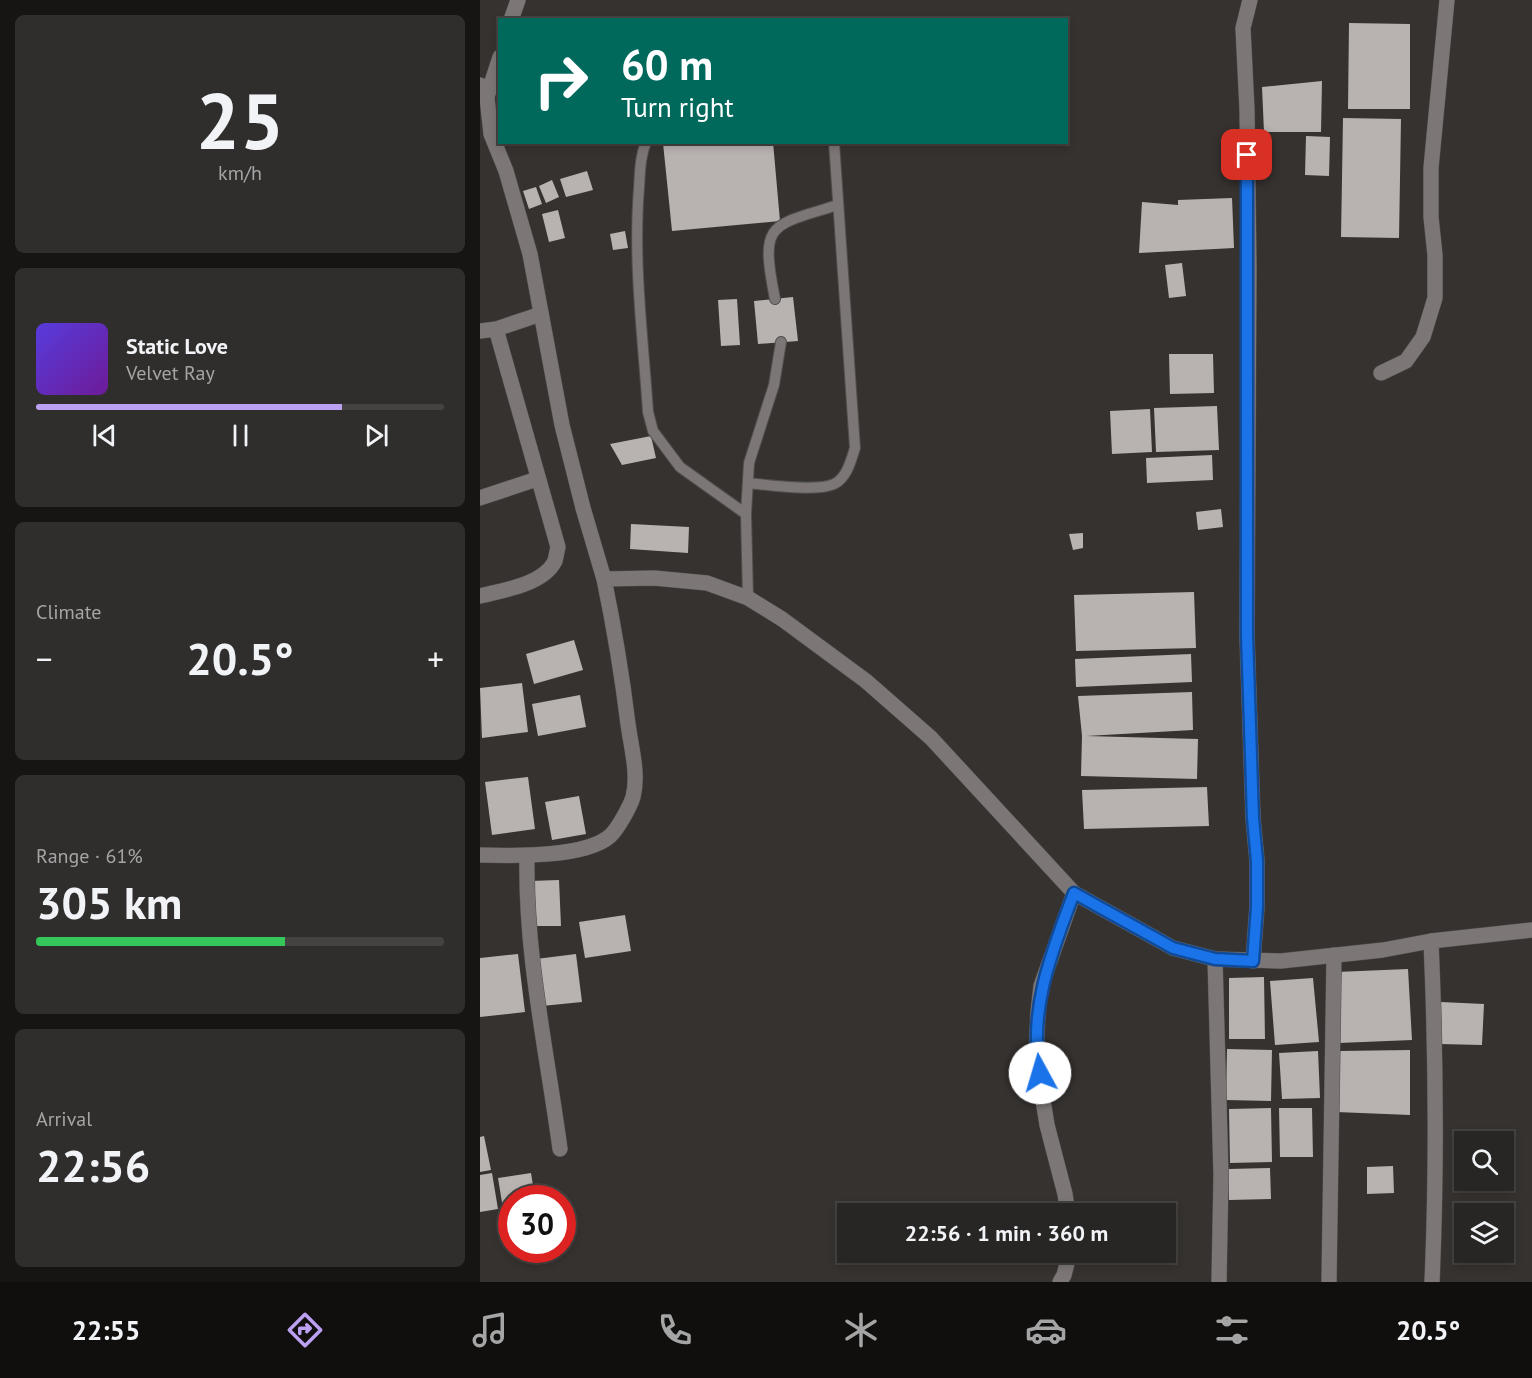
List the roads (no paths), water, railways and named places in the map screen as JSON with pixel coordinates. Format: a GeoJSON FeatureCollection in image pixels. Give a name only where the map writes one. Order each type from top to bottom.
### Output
{"type":"FeatureCollection","features":[{"type":"Feature","properties":{"kind":"street"},"geometry":{"type":"LineString","coordinates":[[513,18],[518,0]]}},
{"type":"Feature","properties":{"kind":"street"},"geometry":{"type":"LineString","coordinates":[[1250,0],[1243,28],[1247,110],[1249,267],[1247,635],[1253,818],[1257,861],[1257,907],[1253,961]]}},
{"type":"Feature","properties":{"kind":"street"},"geometry":{"type":"LineString","coordinates":[[1381,373],[1406,362],[1423,337],[1436,298],[1431,217],[1431,168],[1447,0]]}},
{"type":"Feature","properties":{"kind":"street"},"geometry":{"type":"LineString","coordinates":[[480,855],[527,857],[567,851],[598,843],[610,836],[620,823],[633,797],[634,767],[617,639],[604,579],[567,446],[530,254],[506,171],[491,134],[484,91],[498,61]]}},
{"type":"Feature","properties":{"kind":"street"},"geometry":{"type":"LineString","coordinates":[[480,331],[496,329],[541,314]]}},
{"type":"Feature","properties":{"kind":"street"},"geometry":{"type":"LineString","coordinates":[[480,596],[529,582],[544,574],[555,561],[558,547],[496,329]]}},
{"type":"Feature","properties":{"kind":"street"},"geometry":{"type":"LineString","coordinates":[[480,498],[537,479]]}},
{"type":"Feature","properties":{"kind":"street"},"geometry":{"type":"LineString","coordinates":[[604,579],[654,578],[707,583],[748,598],[782,619],[866,681],[931,738],[1074,893],[1173,948],[1215,959],[1281,961],[1532,930]]}},
{"type":"Feature","properties":{"kind":"street"},"geometry":{"type":"LineString","coordinates":[[527,857],[526,885],[534,970],[560,1149]]}},
{"type":"Feature","properties":{"kind":"street"},"geometry":{"type":"LineString","coordinates":[[1066,1203],[1047,1125],[1036,1056],[1041,987],[1074,893]]}},
{"type":"Feature","properties":{"kind":"street"},"geometry":{"type":"LineString","coordinates":[[1431,941],[1436,1190],[1432,1282]]}},
{"type":"Feature","properties":{"kind":"street"},"geometry":{"type":"LineString","coordinates":[[1329,1282],[1334,955]]}},
{"type":"Feature","properties":{"kind":"street"},"geometry":{"type":"LineString","coordinates":[[1215,959],[1221,1175],[1219,1282]]}},
{"type":"Feature","properties":{"kind":"street"},"geometry":{"type":"LineString","coordinates":[[1060,1282],[1067,1263]]}},
{"type":"Feature","properties":{"kind":"lane"},"geometry":{"type":"LineString","coordinates":[[645,144],[642,152],[637,211],[639,285],[648,412],[652,431],[680,467],[746,514]]}},
{"type":"Feature","properties":{"kind":"lane"},"geometry":{"type":"LineString","coordinates":[[748,483],[805,488],[834,484],[847,472],[855,448],[834,144]]}},
{"type":"Feature","properties":{"kind":"lane"},"geometry":{"type":"LineString","coordinates":[[775,299],[768,250],[768,242],[774,231],[786,222],[838,205]]}},
{"type":"Feature","properties":{"kind":"lane"},"geometry":{"type":"LineString","coordinates":[[748,598],[746,514],[749,463],[774,385],[781,342]]}}]}
